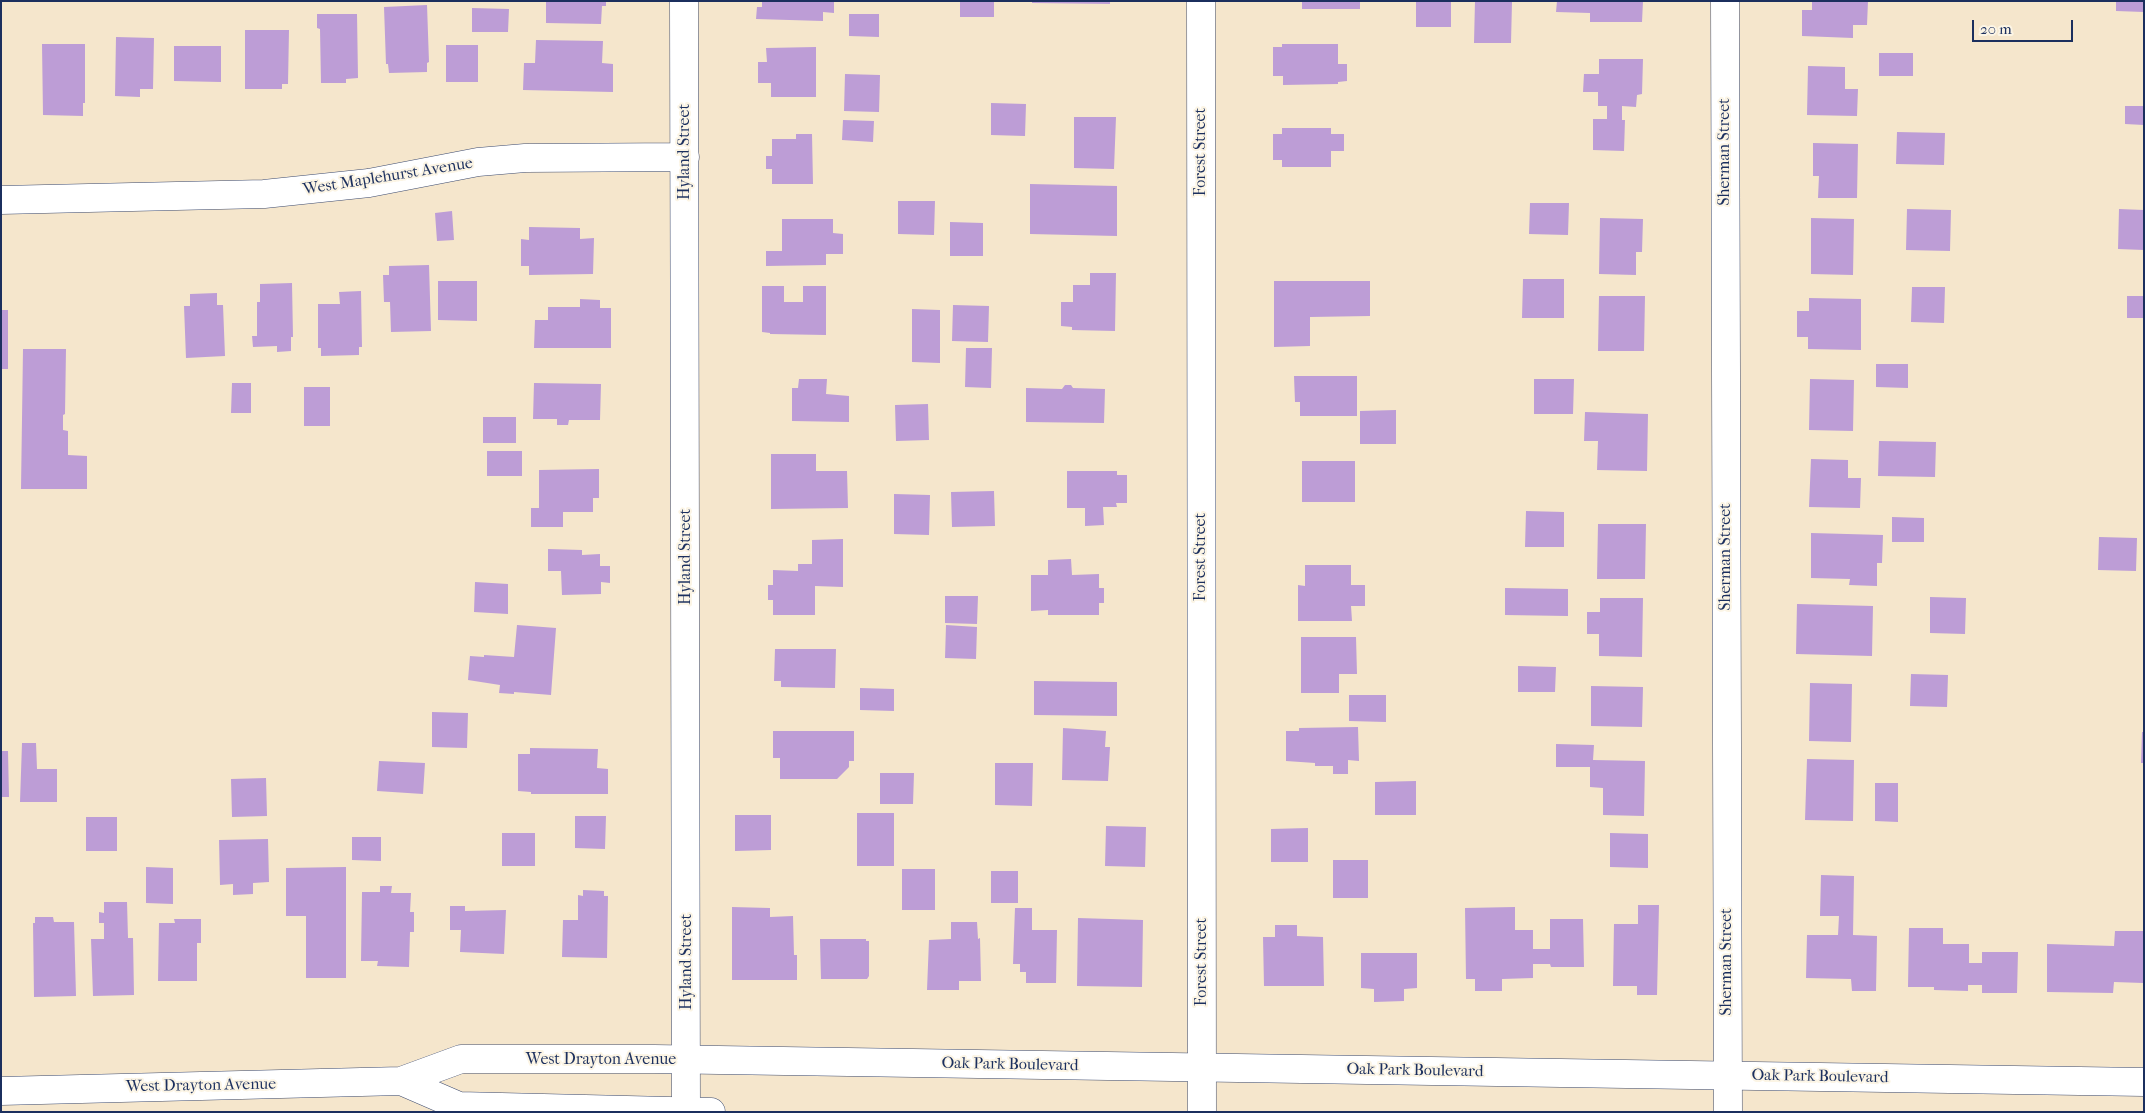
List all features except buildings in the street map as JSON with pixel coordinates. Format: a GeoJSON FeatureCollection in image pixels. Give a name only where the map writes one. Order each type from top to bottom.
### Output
{"type":"FeatureCollection","features":[{"type":"Feature","properties":{"kind":"street","name":"Hyland Street"},"geometry":{"type":"LineString","coordinates":[[684,1],[686,1112]]}},
{"type":"Feature","properties":{"kind":"street","name":"Forest Street"},"geometry":{"type":"LineString","coordinates":[[1200,1],[1202,1112]]}},
{"type":"Feature","properties":{"kind":"street","name":"Sherman Street"},"geometry":{"type":"LineString","coordinates":[[1725,1],[1726,1076],[1728,1112]]}},
{"type":"Feature","properties":{"kind":"street","name":"West Maplehurst Avenue"},"geometry":{"type":"LineString","coordinates":[[1,200],[264,194],[360,184],[478,162],[525,158],[685,157]]}},
{"type":"Feature","properties":{"kind":"street","name":"West Drayton Avenue"},"geometry":{"type":"LineString","coordinates":[[1,1091],[401,1081],[461,1059],[686,1060]]}},
{"type":"Feature","properties":{"kind":"street","name":"Oak Park Boulevard"},"geometry":{"type":"LineString","coordinates":[[686,1060],[2144,1082]]}},
{"type":"Feature","properties":{"kind":"street","name":"West Drayton Avenue"},"geometry":{"type":"LineString","coordinates":[[401,1081],[459,1106],[686,1112]]}},
{"type":"Feature","properties":{"kind":"street"},"geometry":{"type":"LineString","coordinates":[[686,1112],[710,1112]]}}]}
